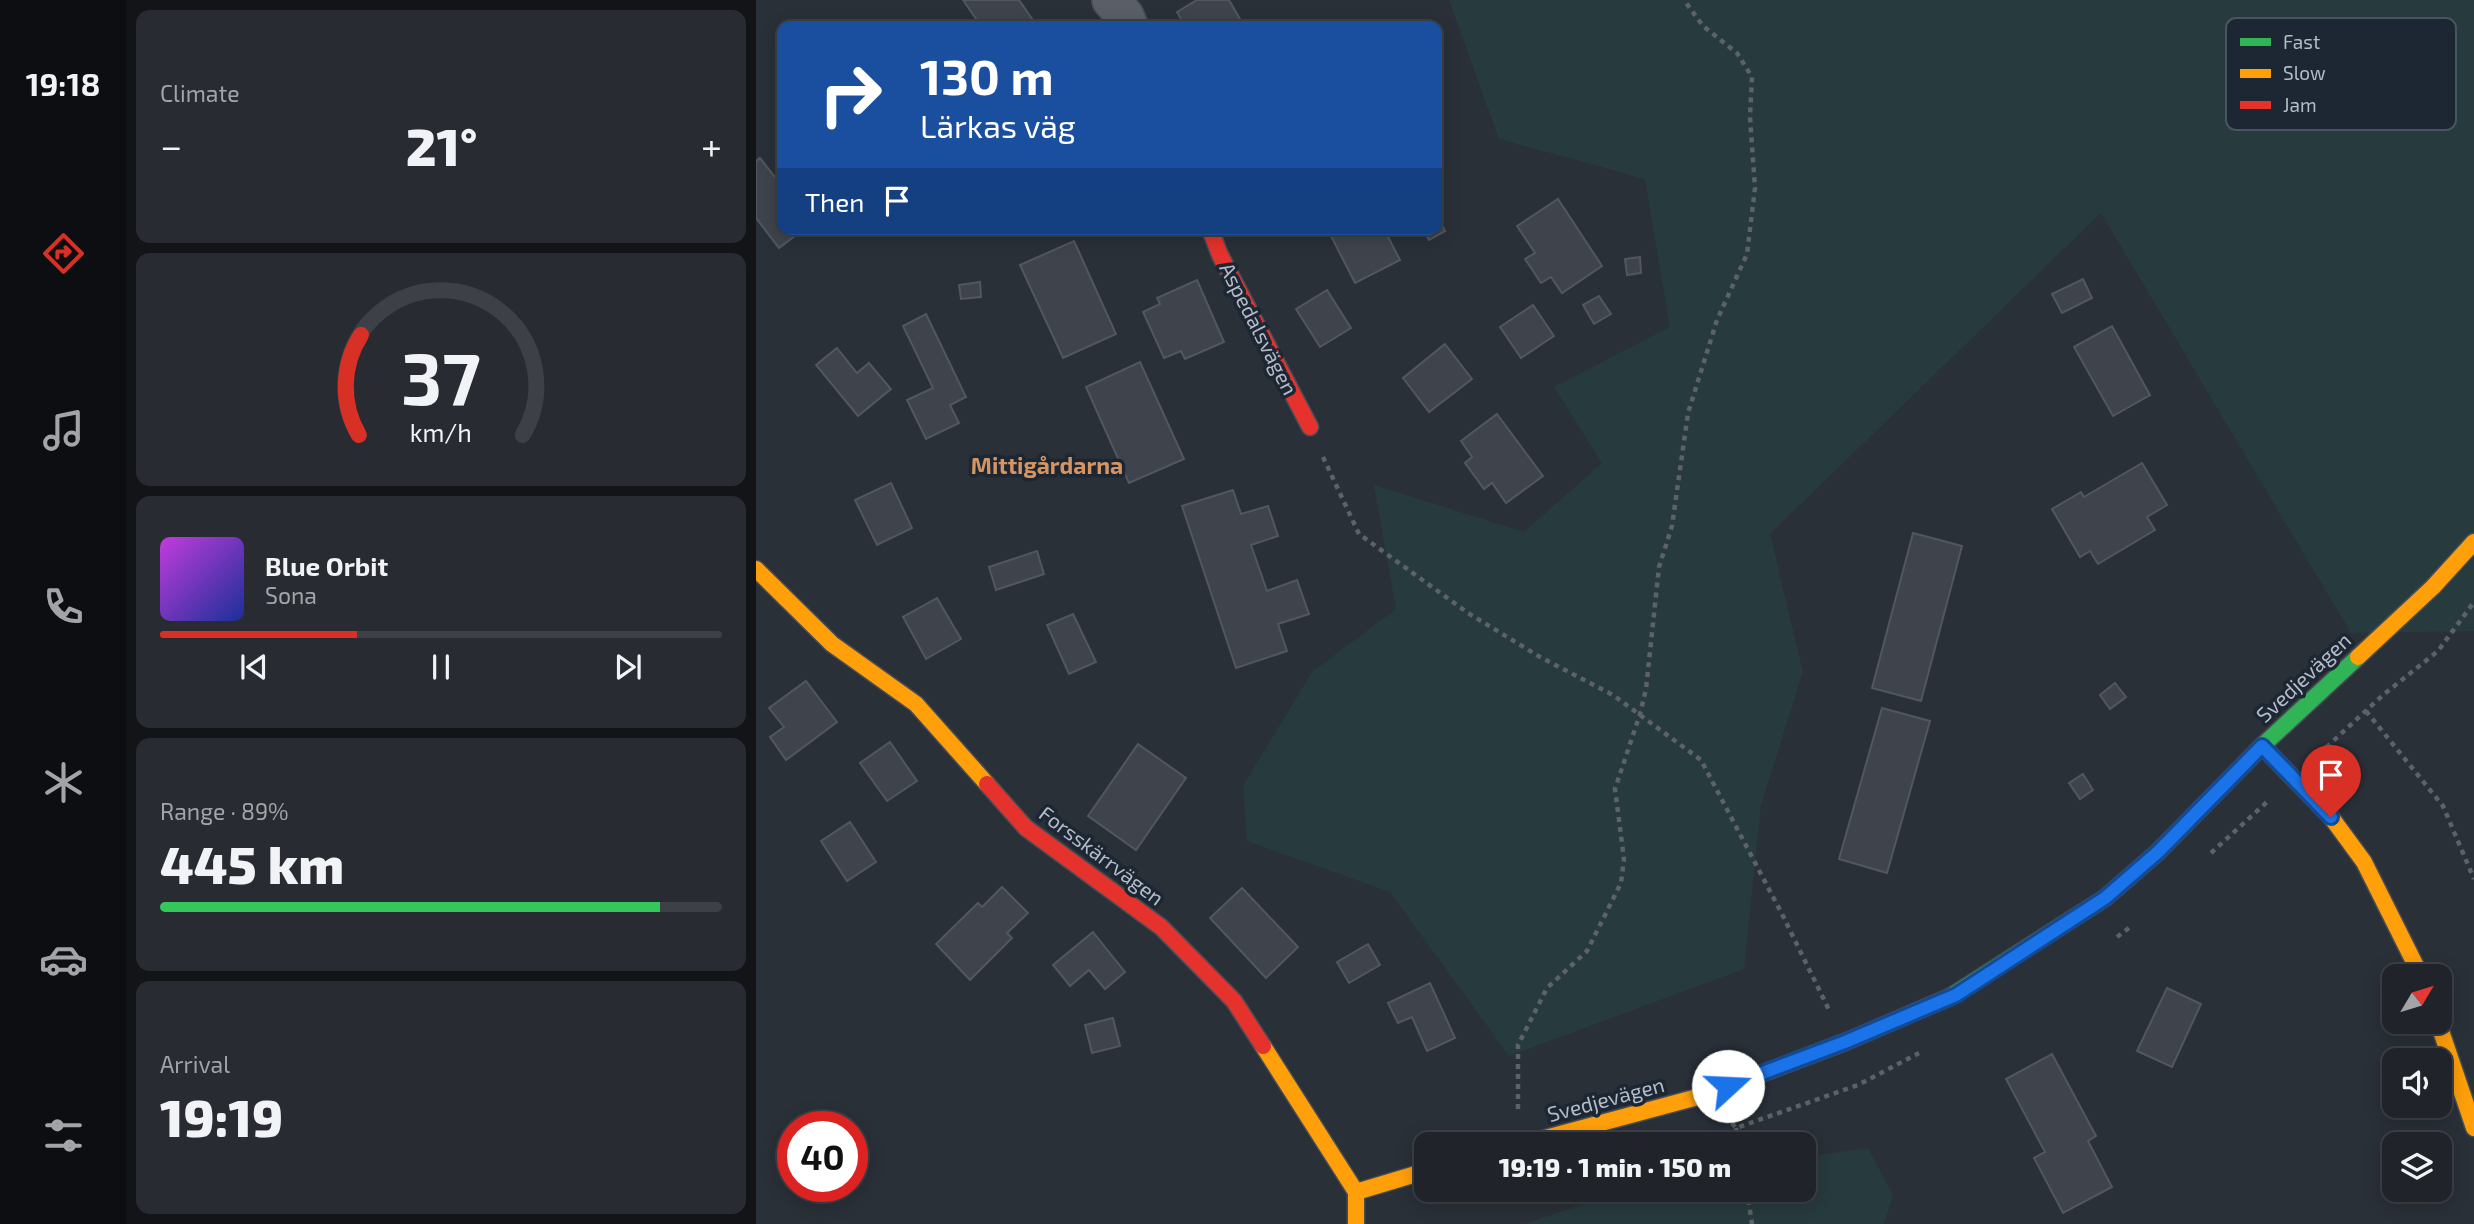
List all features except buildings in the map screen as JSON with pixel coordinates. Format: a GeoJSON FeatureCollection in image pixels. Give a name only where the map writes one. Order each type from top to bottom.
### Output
{"type":"FeatureCollection","features":[{"type":"Feature","properties":{"kind":"street"},"geometry":{"type":"LineString","coordinates":[[1111,0],[1127,21]]}},
{"type":"Feature","properties":{"kind":"street","name":"Aspedalsvägen"},"geometry":{"type":"LineString","coordinates":[[1212,235],[1220,256],[1310,427]]}},
{"type":"Feature","properties":{"kind":"street","name":"Svedjevägen"},"geometry":{"type":"LineString","coordinates":[[1569,1132],[1705,1095],[1845,1042],[1956,995],[2105,898],[2158,852],[2262,746],[2433,587],[2474,542]]}},
{"type":"Feature","properties":{"kind":"street","name":"Forsskärrvägen"},"geometry":{"type":"LineString","coordinates":[[756,569],[832,644],[916,704],[1026,828],[1161,927],[1234,1001],[1356,1192]]}},
{"type":"Feature","properties":{"kind":"street"},"geometry":{"type":"LineString","coordinates":[[2262,746],[2331,817],[2364,862],[2415,964]]}},
{"type":"Feature","properties":{"kind":"street"},"geometry":{"type":"LineString","coordinates":[[2442,1034],[2474,1128]]}},
{"type":"Feature","properties":{"kind":"street"},"geometry":{"type":"LineString","coordinates":[[1356,1224],[1356,1192],[1414,1175]]}},
{"type":"Feature","properties":{"kind":"path"},"geometry":{"type":"LineString","coordinates":[[1522,1132],[1518,1113],[1518,1045],[1547,988],[1587,951],[1621,883],[1624,859],[1615,789],[1646,689],[1659,567],[1672,526],[1688,412],[1717,320],[1747,254],[1755,188],[1752,77],[1737,53],[1703,26],[1684,0]]}},
{"type":"Feature","properties":{"kind":"path"},"geometry":{"type":"LineString","coordinates":[[1310,427],[1359,534],[1468,613],[1540,657],[1613,695],[1701,760],[1782,914],[1845,1042],[1858,1085]]}},
{"type":"Feature","properties":{"kind":"path"},"geometry":{"type":"LineString","coordinates":[[2366,711],[2443,806],[2474,879]]}},
{"type":"Feature","properties":{"kind":"path"},"geometry":{"type":"LineString","coordinates":[[1736,1128],[1737,1132]]}},
{"type":"Feature","properties":{"kind":"path"},"geometry":{"type":"LineString","coordinates":[[1749,1202],[1752,1224]]}},
{"type":"Feature","properties":{"kind":"green space"},"geometry":{"type":"Polygon","coordinates":[[[1449,0],[2474,0],[2474,631],[2351,633],[2101,213],[1770,534],[1803,672],[1761,805],[1744,969],[1509,1056],[1390,892],[1247,841],[1243,786],[1312,672],[1396,609],[1374,485],[1524,532],[1602,463],[1554,387],[1670,327],[1645,179],[1499,139],[1449,0]]]}},
{"type":"Feature","properties":{"kind":"green space"},"geometry":{"type":"Polygon","coordinates":[[[1868,1148],[1893,1195],[1884,1224],[1524,1224],[1589,1202],[1816,1202],[1816,1155],[1868,1148]]]}},
{"type":"Feature","properties":{"kind":"traffic: fast"},"geometry":{"type":"LineString","coordinates":[[1950,997],[2105,898],[2158,852],[2262,746],[2358,657]]}},
{"type":"Feature","properties":{"kind":"traffic: slow"},"geometry":{"type":"LineString","coordinates":[[2358,657],[2433,587],[2474,542]]}},
{"type":"Feature","properties":{"kind":"traffic: slow"},"geometry":{"type":"LineString","coordinates":[[756,569],[832,644],[916,704],[987,784]]}},
{"type":"Feature","properties":{"kind":"traffic: slow"},"geometry":{"type":"LineString","coordinates":[[2262,746],[2331,817],[2364,862],[2415,964]]}},
{"type":"Feature","properties":{"kind":"traffic: slow"},"geometry":{"type":"LineString","coordinates":[[1568,1132],[1705,1095],[1845,1042],[1950,997]]}},
{"type":"Feature","properties":{"kind":"traffic: slow"},"geometry":{"type":"LineString","coordinates":[[2442,1034],[2474,1128]]}},
{"type":"Feature","properties":{"kind":"traffic: slow"},"geometry":{"type":"LineString","coordinates":[[1263,1046],[1356,1192],[1356,1224]]}},
{"type":"Feature","properties":{"kind":"traffic: slow"},"geometry":{"type":"LineString","coordinates":[[1356,1192],[1414,1175]]}},
{"type":"Feature","properties":{"kind":"traffic: jam"},"geometry":{"type":"LineString","coordinates":[[1212,235],[1220,255],[1310,427]]}},
{"type":"Feature","properties":{"kind":"traffic: jam"},"geometry":{"type":"LineString","coordinates":[[987,784],[1026,828],[1161,927],[1234,1001],[1263,1046]]}},
{"type":"Feature","properties":{"kind":"district","name":"Mittigårdarna"},"geometry":{"type":"Point","coordinates":[1047,466]}},
{"type":"Feature","properties":{"kind":"route"},"geometry":{"type":"LineString","coordinates":[[1728,1086],[1845,1042],[1956,995],[2105,898],[2158,852],[2262,746],[2331,817]]}}]}
